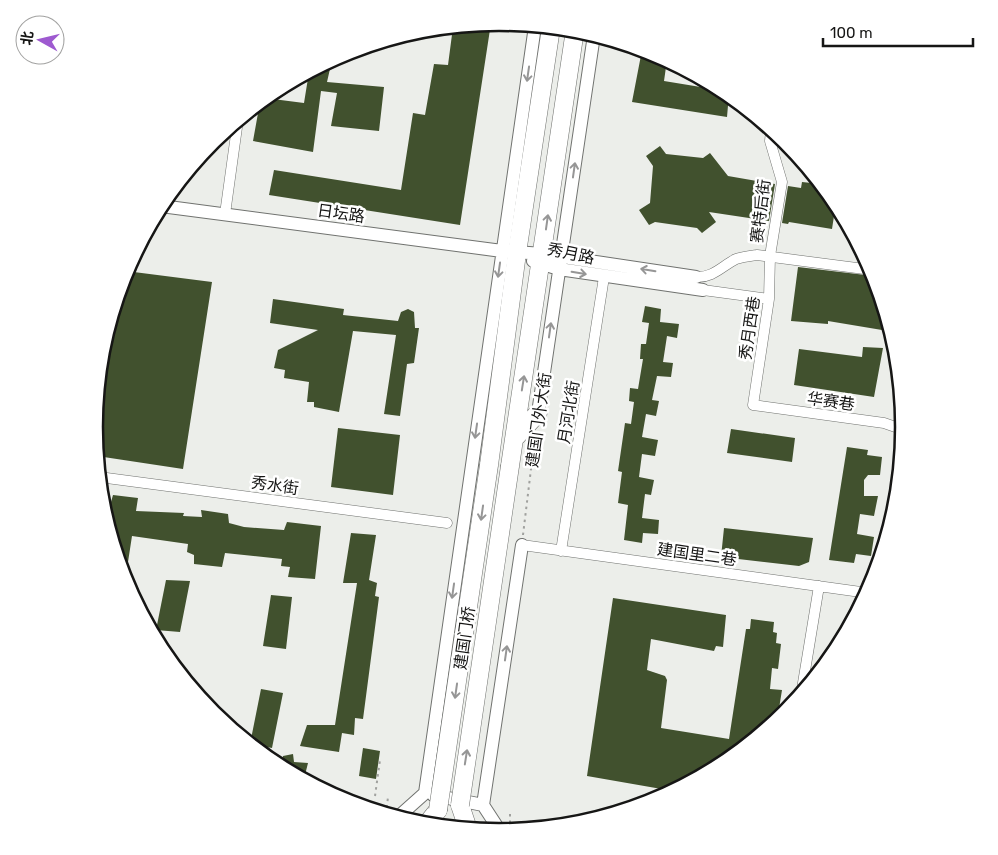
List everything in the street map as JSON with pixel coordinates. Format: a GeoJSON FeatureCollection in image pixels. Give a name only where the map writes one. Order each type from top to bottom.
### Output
{"type":"FeatureCollection","features":[{"type":"Feature","properties":{"kind":"highway"},"geometry":{"type":"LineString","coordinates":[[510,252],[550,35]]}},
{"type":"Feature","properties":{"kind":"highway","name":"建国门外大街"},"geometry":{"type":"LineString","coordinates":[[510,466],[574,39]]}},
{"type":"Feature","properties":{"kind":"highway","name":"建国门桥"},"geometry":{"type":"LineString","coordinates":[[437,818],[489,465],[510,252]]}},
{"type":"Feature","properties":{"kind":"highway"},"geometry":{"type":"LineString","coordinates":[[514,439],[538,413]]}},
{"type":"Feature","properties":{"kind":"highway","name":"建国门桥"},"geometry":{"type":"LineString","coordinates":[[457,821],[510,466]]}},
{"type":"Feature","properties":{"kind":"highway"},"geometry":{"type":"LineString","coordinates":[[460,805],[466,822]]}},
{"type":"Feature","properties":{"kind":"street"},"geometry":{"type":"LineString","coordinates":[[425,793],[510,252],[534,33]]}},
{"type":"Feature","properties":{"kind":"street","name":"建国门外大街"},"geometry":{"type":"LineString","coordinates":[[538,413],[593,43]]}},
{"type":"Feature","properties":{"kind":"street"},"geometry":{"type":"LineString","coordinates":[[225,214],[236,131]]}},
{"type":"Feature","properties":{"kind":"street","name":"赛特后街"},"geometry":{"type":"LineString","coordinates":[[770,141],[782,182],[770,256]]}},
{"type":"Feature","properties":{"kind":"street","name":"日坛路"},"geometry":{"type":"LineString","coordinates":[[170,207],[510,252]]}},
{"type":"Feature","properties":{"kind":"street","name":"秀月路"},"geometry":{"type":"LineString","coordinates":[[510,252],[560,263],[696,277]]}},
{"type":"Feature","properties":{"kind":"street"},"geometry":{"type":"LineString","coordinates":[[696,277],[712,275],[738,258],[770,256],[862,269]]}},
{"type":"Feature","properties":{"kind":"street","name":"秀月西巷"},"geometry":{"type":"LineString","coordinates":[[753,405],[769,299],[770,256]]}},
{"type":"Feature","properties":{"kind":"street","name":"秀月路"},"geometry":{"type":"LineString","coordinates":[[560,263],[604,277],[769,299]]}},
{"type":"Feature","properties":{"kind":"street","name":"月河北街"},"geometry":{"type":"LineString","coordinates":[[561,551],[604,277]]}},
{"type":"Feature","properties":{"kind":"street","name":"华赛巷"},"geometry":{"type":"LineString","coordinates":[[753,405],[884,423],[895,427]]}},
{"type":"Feature","properties":{"kind":"street","name":"秀水街"},"geometry":{"type":"LineString","coordinates":[[106,478],[447,523]]}},
{"type":"Feature","properties":{"kind":"street"},"geometry":{"type":"LineString","coordinates":[[483,805],[522,545]]}},
{"type":"Feature","properties":{"kind":"street","name":"建国里二巷"},"geometry":{"type":"LineString","coordinates":[[522,545],[859,592]]}},
{"type":"Feature","properties":{"kind":"street"},"geometry":{"type":"LineString","coordinates":[[803,681],[819,586]]}},
{"type":"Feature","properties":{"kind":"street"},"geometry":{"type":"LineString","coordinates":[[426,779],[434,786],[470,794],[487,786]]}},
{"type":"Feature","properties":{"kind":"street"},"geometry":{"type":"LineString","coordinates":[[400,811],[425,793],[483,805],[498,824]]}},
{"type":"Feature","properties":{"kind":"path","name":"建国门外大街"},"geometry":{"type":"LineString","coordinates":[[522,545],[538,413]]}},
{"type":"Feature","properties":{"kind":"path"},"geometry":{"type":"LineString","coordinates":[[375,796],[380,760]]}},
{"type":"Feature","properties":{"kind":"path"},"geometry":{"type":"LineString","coordinates":[[388,798],[392,809]]}},
{"type":"Feature","properties":{"kind":"path"},"geometry":{"type":"LineString","coordinates":[[506,824],[510,814]]}},
{"type":"Feature","properties":{"kind":"building"},"geometry":{"type":"Polygon","coordinates":[[[490,31],[460,225],[269,195],[274,170],[401,190],[413,113],[425,115],[434,64],[448,65],[452,34],[490,31]]]}},
{"type":"Feature","properties":{"kind":"building"},"geometry":{"type":"Polygon","coordinates":[[[641,57],[666,68],[664,81],[702,87],[719,98],[728,104],[727,117],[632,102],[641,57]]]}},
{"type":"Feature","properties":{"kind":"building"},"geometry":{"type":"Polygon","coordinates":[[[330,69],[327,82],[384,87],[379,131],[331,126],[337,93],[321,91],[313,152],[253,141],[258,113],[277,100],[304,103],[308,81],[330,69]]]}},
{"type":"Feature","properties":{"kind":"building"},"geometry":{"type":"Polygon","coordinates":[[[660,146],[666,154],[703,158],[710,153],[728,176],[775,184],[769,221],[709,212],[716,222],[702,233],[697,228],[655,222],[649,225],[639,210],[650,203],[653,166],[646,156],[660,146]]]}},
{"type":"Feature","properties":{"kind":"building"},"geometry":{"type":"Polygon","coordinates":[[[802,182],[811,183],[813,186],[834,216],[832,229],[789,222],[788,224],[782,223],[788,186],[801,188],[802,182]]]}},
{"type":"Feature","properties":{"kind":"building"},"geometry":{"type":"Polygon","coordinates":[[[798,267],[864,275],[883,330],[828,321],[828,324],[791,321],[798,267]]]}},
{"type":"Feature","properties":{"kind":"building"},"geometry":{"type":"Polygon","coordinates":[[[135,272],[212,282],[183,469],[104,457],[104,402],[110,350],[116,325],[135,272]]]}},
{"type":"Feature","properties":{"kind":"building"},"geometry":{"type":"Polygon","coordinates":[[[273,299],[344,309],[343,315],[398,321],[401,312],[408,309],[414,312],[415,328],[419,328],[414,363],[407,364],[400,416],[384,414],[396,335],[353,331],[339,412],[314,407],[314,402],[307,402],[309,382],[284,378],[285,370],[274,368],[278,350],[318,330],[270,323],[273,299]]]}},
{"type":"Feature","properties":{"kind":"building"},"geometry":{"type":"Polygon","coordinates":[[[645,306],[661,309],[660,322],[679,324],[677,338],[667,336],[663,362],[673,363],[671,377],[657,376],[652,400],[659,401],[656,416],[646,414],[642,437],[658,440],[655,456],[642,454],[639,477],[654,480],[651,495],[645,494],[642,518],[659,520],[658,534],[643,533],[642,543],[624,540],[628,505],[618,503],[622,472],[618,471],[625,423],[631,424],[634,402],[629,401],[630,388],[638,389],[643,359],[640,359],[641,344],[646,344],[649,323],[642,322],[645,306]]]}},
{"type":"Feature","properties":{"kind":"building"},"geometry":{"type":"Polygon","coordinates":[[[863,347],[883,348],[874,397],[794,385],[799,349],[862,357],[863,347]]]}},
{"type":"Feature","properties":{"kind":"building"},"geometry":{"type":"Polygon","coordinates":[[[338,428],[400,435],[393,495],[331,487],[338,428]]]}},
{"type":"Feature","properties":{"kind":"building"},"geometry":{"type":"Polygon","coordinates":[[[731,429],[795,438],[792,462],[727,453],[731,429]]]}},
{"type":"Feature","properties":{"kind":"building"},"geometry":{"type":"Polygon","coordinates":[[[847,447],[868,450],[867,455],[882,457],[880,475],[868,475],[864,480],[864,496],[878,496],[874,516],[860,514],[857,534],[874,537],[871,556],[856,554],[854,563],[829,560],[847,447]]]}},
{"type":"Feature","properties":{"kind":"building"},"geometry":{"type":"Polygon","coordinates":[[[113,495],[138,498],[136,511],[184,513],[183,516],[202,517],[201,510],[228,514],[229,523],[244,527],[284,530],[287,522],[321,526],[315,579],[288,577],[290,567],[281,566],[282,559],[225,553],[222,567],[194,564],[194,555],[187,552],[188,544],[132,536],[127,562],[116,530],[110,505],[113,495]]]}},
{"type":"Feature","properties":{"kind":"building"},"geometry":{"type":"Polygon","coordinates":[[[724,528],[813,538],[809,562],[799,566],[721,557],[724,528]]]}},
{"type":"Feature","properties":{"kind":"building"},"geometry":{"type":"Polygon","coordinates":[[[351,533],[376,535],[369,580],[377,583],[375,596],[379,597],[363,719],[355,718],[354,735],[342,733],[339,752],[300,746],[307,725],[335,725],[357,583],[343,583],[351,533]]]}},
{"type":"Feature","properties":{"kind":"building"},"geometry":{"type":"Polygon","coordinates":[[[166,580],[190,581],[180,632],[159,630],[157,627],[166,580]]]}},
{"type":"Feature","properties":{"kind":"building"},"geometry":{"type":"Polygon","coordinates":[[[271,595],[292,597],[286,649],[263,646],[271,595]]]}},
{"type":"Feature","properties":{"kind":"building"},"geometry":{"type":"Polygon","coordinates":[[[613,598],[726,615],[723,647],[716,646],[714,651],[651,639],[647,670],[665,676],[667,680],[661,728],[729,739],[746,629],[750,629],[751,619],[774,622],[773,632],[777,633],[776,643],[781,644],[778,669],[772,668],[770,689],[782,690],[779,708],[740,742],[697,771],[661,789],[587,776],[613,598]]]}},
{"type":"Feature","properties":{"kind":"building"},"geometry":{"type":"Polygon","coordinates":[[[261,689],[283,693],[272,748],[264,747],[252,736],[261,689]]]}},
{"type":"Feature","properties":{"kind":"building"},"geometry":{"type":"Polygon","coordinates":[[[363,748],[380,751],[376,779],[359,776],[363,748]]]}},
{"type":"Feature","properties":{"kind":"building"},"geometry":{"type":"Polygon","coordinates":[[[293,754],[294,762],[308,763],[305,773],[282,759],[283,756],[293,754]]]}}]}
